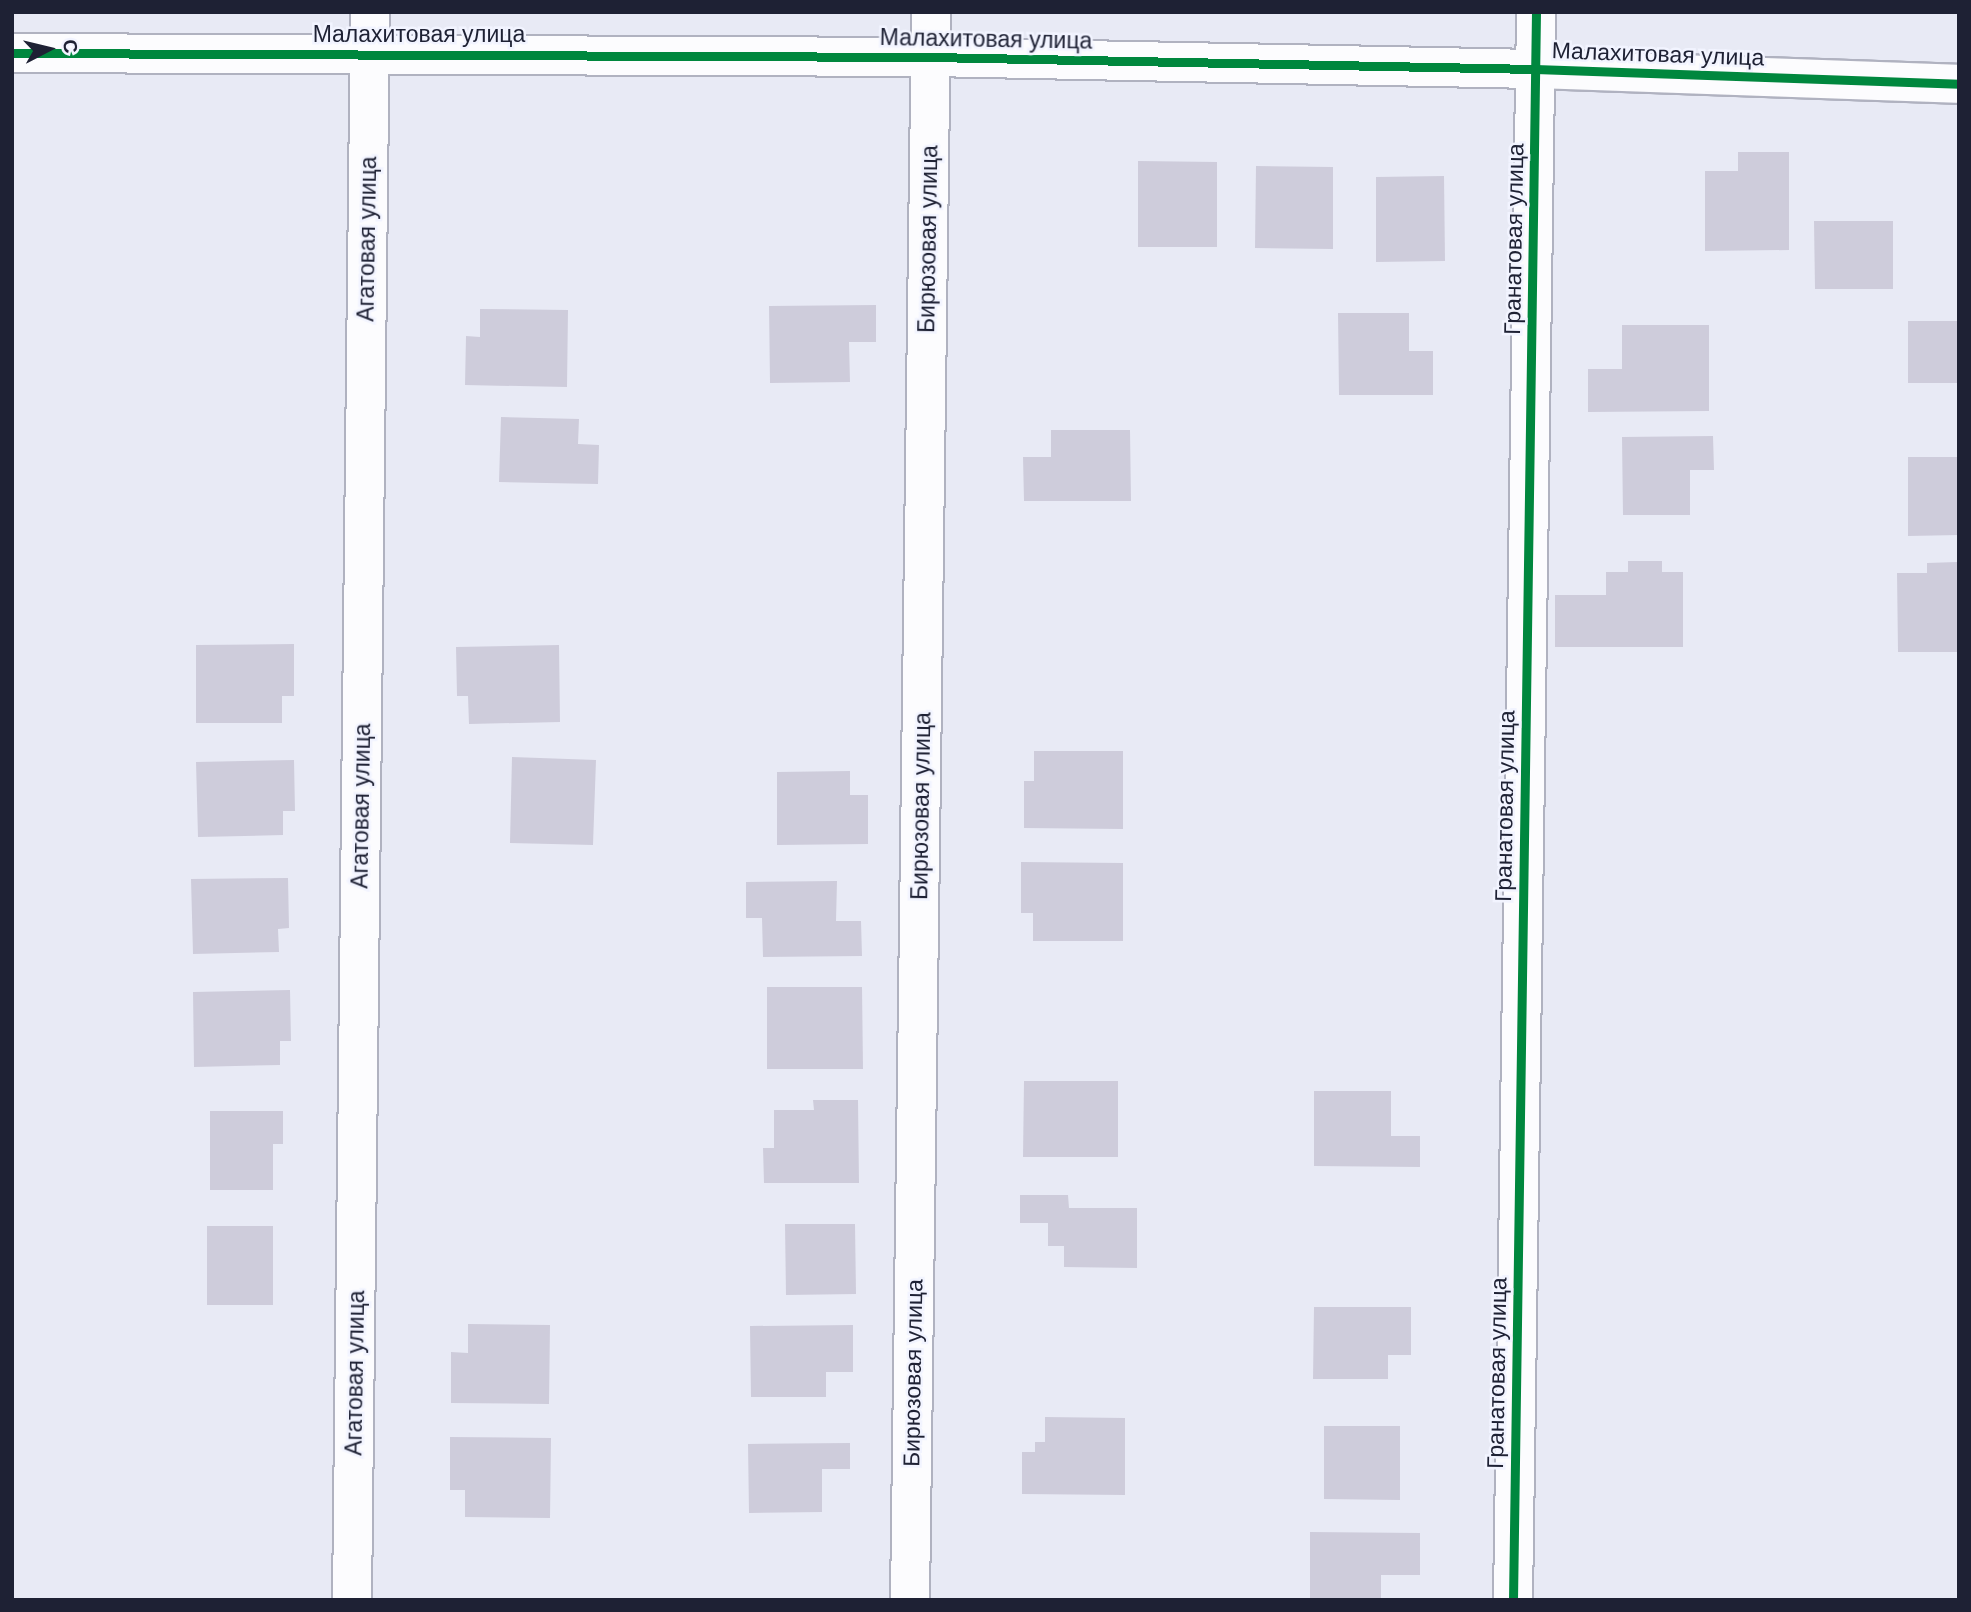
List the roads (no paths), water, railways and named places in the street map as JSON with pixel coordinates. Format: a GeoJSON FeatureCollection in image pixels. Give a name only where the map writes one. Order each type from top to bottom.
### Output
{"type":"FeatureCollection","features":[{"type":"Feature","properties":{"kind":"street","name":"Агатовая улица"},"geometry":{"type":"LineString","coordinates":[[352,1600],[370,12]]}},
{"type":"Feature","properties":{"kind":"street","name":"Бирюзовая улица"},"geometry":{"type":"LineString","coordinates":[[910,1600],[931,12]]}},
{"type":"Feature","properties":{"kind":"street","name":"Гранатовая улица"},"geometry":{"type":"LineString","coordinates":[[1513,1600],[1536,12]]}},
{"type":"Feature","properties":{"kind":"street","name":"Малахитовая улица"},"geometry":{"type":"LineString","coordinates":[[12,53],[369,52],[930,57],[1535,69],[1959,84]]}}]}
